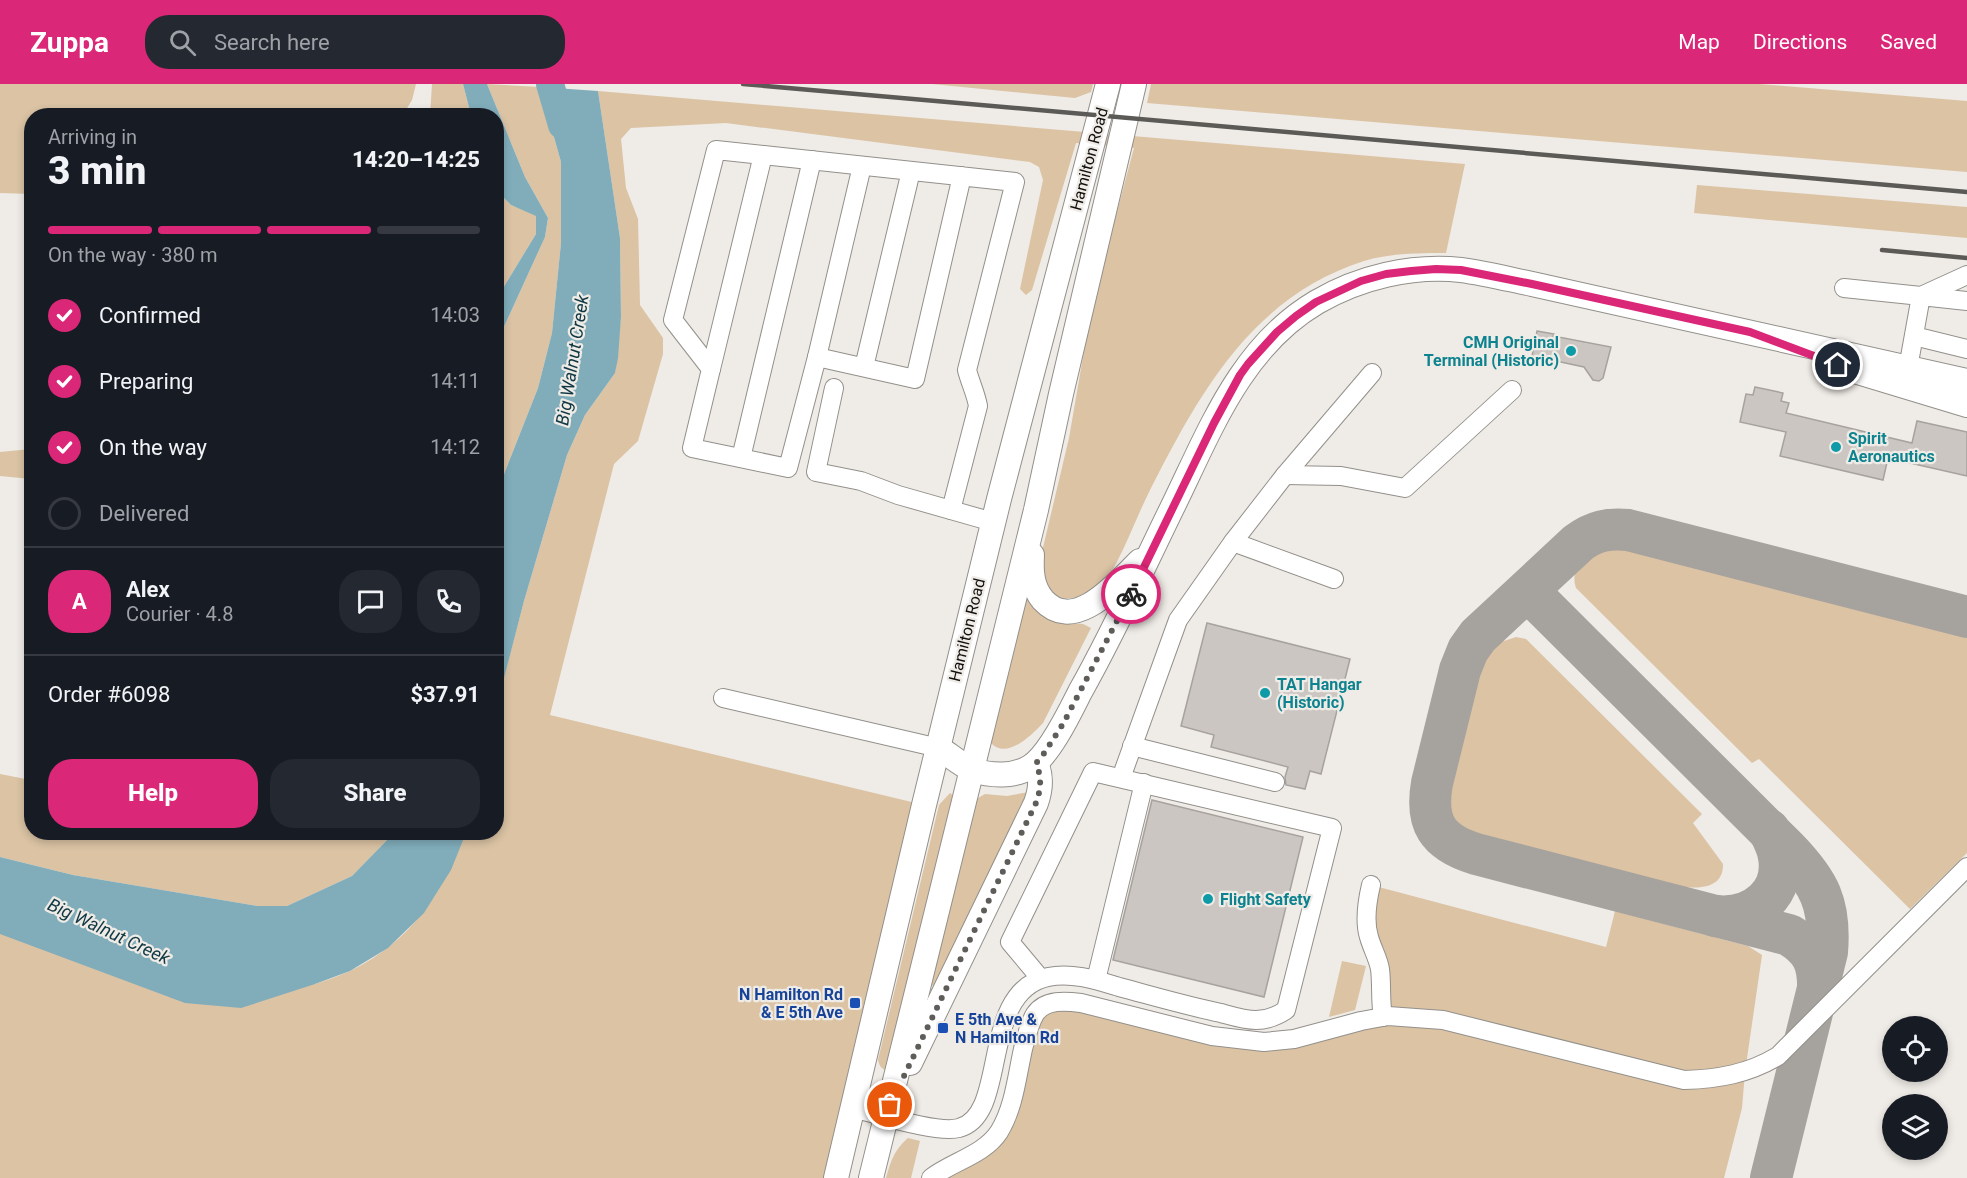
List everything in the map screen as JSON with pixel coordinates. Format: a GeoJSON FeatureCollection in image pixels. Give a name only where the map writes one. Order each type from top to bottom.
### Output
{"type":"FeatureCollection","features":[{"type":"Feature","properties":{"kind":"main road","name":"Hamilton Road"},"geometry":{"type":"LineString","coordinates":[[836,1178],[993,522],[1108,84]]}},
{"type":"Feature","properties":{"kind":"main road","name":"Hamilton Road"},"geometry":{"type":"LineString","coordinates":[[871,1178],[1036,510],[1134,84]]}},
{"type":"Feature","properties":{"kind":"main road"},"geometry":{"type":"LineString","coordinates":[[939,748],[972,769],[992,774],[1009,774],[1023,770],[1041,758],[1083,687],[1240,375],[1257,352],[1296,316],[1316,302],[1361,281],[1386,274],[1411,271],[1461,270],[1967,381]]}},
{"type":"Feature","properties":{"kind":"main road"},"geometry":{"type":"LineString","coordinates":[[1750,332],[1855,371],[1967,405]]}},
{"type":"Feature","properties":{"kind":"main road"},"geometry":{"type":"LineString","coordinates":[[1036,510],[1032,574],[1039,596],[1047,604],[1057,609],[1077,611],[1093,603],[1151,551]]}},
{"type":"Feature","properties":{"kind":"main road"},"geometry":{"type":"LineString","coordinates":[[888,1111],[1036,803],[1041,780],[1036,763]]}},
{"type":"Feature","properties":{"kind":"lane"},"geometry":{"type":"LineString","coordinates":[[711,369],[673,321],[716,150],[1015,182],[967,370],[978,406],[951,510]]}},
{"type":"Feature","properties":{"kind":"lane"},"geometry":{"type":"LineString","coordinates":[[763,155],[692,448],[788,468],[862,166]]}},
{"type":"Feature","properties":{"kind":"lane"},"geometry":{"type":"LineString","coordinates":[[741,458],[812,160]]}},
{"type":"Feature","properties":{"kind":"lane"},"geometry":{"type":"LineString","coordinates":[[864,367],[911,171]]}},
{"type":"Feature","properties":{"kind":"lane"},"geometry":{"type":"LineString","coordinates":[[817,357],[915,379],[962,176]]}},
{"type":"Feature","properties":{"kind":"lane"},"geometry":{"type":"LineString","coordinates":[[1921,296],[1967,276]]}},
{"type":"Feature","properties":{"kind":"lane"},"geometry":{"type":"LineString","coordinates":[[1844,288],[1967,301]]}},
{"type":"Feature","properties":{"kind":"lane"},"geometry":{"type":"LineString","coordinates":[[1908,368],[1921,296]]}},
{"type":"Feature","properties":{"kind":"lane"},"geometry":{"type":"LineString","coordinates":[[1914,336],[1967,349]]}},
{"type":"Feature","properties":{"kind":"lane"},"geometry":{"type":"LineString","coordinates":[[1121,778],[1178,620],[1233,542],[1372,373]]}},
{"type":"Feature","properties":{"kind":"lane"},"geometry":{"type":"LineString","coordinates":[[834,388],[816,472],[861,481],[898,495],[993,522]]}},
{"type":"Feature","properties":{"kind":"lane"},"geometry":{"type":"LineString","coordinates":[[1286,475],[1341,476],[1405,488],[1512,390]]}},
{"type":"Feature","properties":{"kind":"lane"},"geometry":{"type":"LineString","coordinates":[[1233,542],[1334,579]]}},
{"type":"Feature","properties":{"kind":"lane"},"geometry":{"type":"LineString","coordinates":[[723,698],[939,748]]}},
{"type":"Feature","properties":{"kind":"lane"},"geometry":{"type":"LineString","coordinates":[[1132,746],[1275,782]]}},
{"type":"Feature","properties":{"kind":"lane"},"geometry":{"type":"LineString","coordinates":[[853,1108],[888,1111],[948,1130],[971,1123],[978,1116],[983,1103],[1012,1003],[1022,990],[1032,982],[1041,979],[1065,975],[1096,980],[1210,1011],[1257,1020],[1274,1017],[1286,1010],[1332,828],[1093,772],[1010,942],[1041,979]]}},
{"type":"Feature","properties":{"kind":"lane"},"geometry":{"type":"LineString","coordinates":[[1096,980],[1144,783]]}},
{"type":"Feature","properties":{"kind":"lane"},"geometry":{"type":"LineString","coordinates":[[931,1178],[986,1145],[998,1134],[1008,1114],[1027,1034],[1036,1013],[1047,1005],[1062,1000],[1212,1036],[1264,1042],[1294,1039],[1383,1017],[1443,1020],[1684,1080],[1705,1080],[1741,1073],[1762,1066],[1778,1056],[1967,867]]}},
{"type":"Feature","properties":{"kind":"lane"},"geometry":{"type":"LineString","coordinates":[[1371,885],[1367,899],[1366,921],[1380,970],[1380,1002],[1383,1017]]}},
{"type":"Feature","properties":{"kind":"shaded area"},"geometry":{"type":"Polygon","coordinates":[[[0,84],[416,84],[407,108],[24,108],[24,194],[0,193],[0,84]]]}},
{"type":"Feature","properties":{"kind":"shaded area"},"geometry":{"type":"Polygon","coordinates":[[[432,84],[463,84],[469,108],[430,108],[432,84]]]}},
{"type":"Feature","properties":{"kind":"shaded area"},"geometry":{"type":"Polygon","coordinates":[[[487,84],[540,87],[561,162],[561,243],[552,333],[538,388],[504,474],[504,327],[545,237],[548,218],[525,177],[504,126],[504,108],[497,108],[487,84]]]}},
{"type":"Feature","properties":{"kind":"shaded area"},"geometry":{"type":"Polygon","coordinates":[[[932,84],[1093,84],[1091,92],[1075,98],[932,84]]]}},
{"type":"Feature","properties":{"kind":"shaded area"},"geometry":{"type":"Polygon","coordinates":[[[1151,84],[1759,84],[1967,101],[1967,172],[1147,103],[1151,84]]]}},
{"type":"Feature","properties":{"kind":"shaded area"},"geometry":{"type":"Polygon","coordinates":[[[598,91],[1465,164],[1446,253],[1394,255],[1364,261],[1325,277],[1290,298],[1260,323],[1210,384],[1189,418],[1150,490],[1123,550],[1106,581],[1100,587],[1087,593],[1066,598],[1058,596],[1047,586],[1041,556],[1069,438],[1092,305],[1134,148],[1076,143],[1032,290],[1026,295],[1020,289],[1043,180],[1039,167],[1030,162],[726,123],[631,128],[621,139],[626,188],[638,219],[640,305],[663,338],[663,354],[638,441],[614,464],[550,715],[924,805],[836,1178],[0,1178],[0,923],[315,984],[350,971],[372,959],[407,930],[435,896],[463,840],[504,840],[504,677],[567,455],[585,415],[615,373],[621,317],[620,238],[598,91]]]}},
{"type":"Feature","properties":{"kind":"shaded area"},"geometry":{"type":"Polygon","coordinates":[[[1697,185],[1967,207],[1967,238],[1694,213],[1697,185]]]}},
{"type":"Feature","properties":{"kind":"shaded area"},"geometry":{"type":"Polygon","coordinates":[[[504,198],[511,205],[536,215],[536,234],[504,287],[504,198]]]}},
{"type":"Feature","properties":{"kind":"shaded area"},"geometry":{"type":"Polygon","coordinates":[[[24,450],[24,478],[0,476],[0,452],[24,450]]]}},
{"type":"Feature","properties":{"kind":"shaded area"},"geometry":{"type":"Polygon","coordinates":[[[1612,543],[1623,543],[1967,629],[1967,853],[1910,909],[1759,759],[1752,763],[1576,588],[1575,572],[1579,564],[1590,552],[1612,543]]]}},
{"type":"Feature","properties":{"kind":"shaded area"},"geometry":{"type":"Polygon","coordinates":[[[1023,593],[1067,623],[1083,624],[1091,628],[1043,723],[1024,741],[1001,749],[994,746],[988,739],[1023,593]]]}},
{"type":"Feature","properties":{"kind":"shaded area"},"geometry":{"type":"Polygon","coordinates":[[[1516,637],[1526,639],[1702,814],[1693,823],[1723,864],[1720,877],[1711,885],[1683,887],[1625,872],[1623,876],[1466,836],[1451,826],[1445,810],[1472,695],[1483,660],[1498,643],[1516,637]]]}},
{"type":"Feature","properties":{"kind":"shaded area"},"geometry":{"type":"Polygon","coordinates":[[[0,774],[24,779],[24,840],[387,840],[352,876],[287,906],[258,906],[73,875],[0,857],[0,774]]]}},
{"type":"Feature","properties":{"kind":"shaded area"},"geometry":{"type":"Polygon","coordinates":[[[1029,792],[941,976],[934,986],[929,985],[973,801],[985,794],[1007,796],[1029,792]]]}},
{"type":"Feature","properties":{"kind":"shaded area"},"geometry":{"type":"Polygon","coordinates":[[[950,793],[955,797],[889,1071],[881,1067],[878,1060],[939,805],[950,793]]]}},
{"type":"Feature","properties":{"kind":"shaded area"},"geometry":{"type":"Polygon","coordinates":[[[1371,885],[1606,947],[1615,911],[1748,946],[1762,955],[1742,1108],[1724,1178],[931,1178],[998,1134],[1027,1034],[1047,1005],[1264,1042],[1383,1017],[1371,885]]]}},
{"type":"Feature","properties":{"kind":"shaded area"},"geometry":{"type":"Polygon","coordinates":[[[1342,961],[1366,966],[1355,1010],[1329,1017],[1342,961]]]}},
{"type":"Feature","properties":{"kind":"shaded area"},"geometry":{"type":"Polygon","coordinates":[[[908,1138],[920,1141],[911,1178],[886,1178],[894,1156],[908,1138]]]}},
{"type":"Feature","properties":{"kind":"water"},"geometry":{"type":"Polygon","coordinates":[[[463,84],[487,84],[497,108],[469,108],[463,84]]]}},
{"type":"Feature","properties":{"kind":"water"},"geometry":{"type":"Polygon","coordinates":[[[540,87],[598,91],[620,238],[621,317],[618,358],[615,373],[585,415],[567,455],[504,678],[504,474],[538,388],[552,333],[561,243],[561,162],[540,87]]]}},
{"type":"Feature","properties":{"kind":"water"},"geometry":{"type":"Polygon","coordinates":[[[504,126],[525,177],[548,218],[545,237],[504,327],[504,287],[536,234],[536,216],[511,205],[504,198],[504,126]]]}},
{"type":"Feature","properties":{"kind":"water"},"geometry":{"type":"Polygon","coordinates":[[[387,840],[463,840],[451,870],[424,913],[388,948],[350,971],[241,1008],[185,1003],[0,934],[0,857],[73,875],[258,906],[287,906],[352,876],[387,840]]]}},
{"type":"Feature","properties":{"kind":"building","name":"CMH Original Terminal (Historic)"},"geometry":{"type":"Polygon","coordinates":[[[1537,331],[1611,347],[1603,378],[1599,381],[1593,380],[1584,367],[1532,356],[1537,331]]]}},
{"type":"Feature","properties":{"kind":"building"},"geometry":{"type":"Polygon","coordinates":[[[1755,387],[1783,393],[1781,401],[1789,403],[1786,413],[1912,443],[1917,421],[1967,432],[1967,476],[1888,458],[1883,480],[1780,456],[1786,432],[1740,422],[1746,394],[1753,395],[1755,387]]]}},
{"type":"Feature","properties":{"kind":"building","name":"TAT Hangar (Historic)"},"geometry":{"type":"Polygon","coordinates":[[[1207,623],[1350,659],[1321,774],[1310,771],[1305,789],[1286,785],[1285,777],[1288,767],[1211,747],[1214,735],[1181,726],[1207,623]]]}},
{"type":"Feature","properties":{"kind":"building","name":"Flight Safety"},"geometry":{"type":"Polygon","coordinates":[[[1152,800],[1303,837],[1264,997],[1113,960],[1152,800]]]}},
{"type":"Feature","properties":{"kind":"waterway","name":"Big Walnut Creek"},"geometry":{"type":"LineString","coordinates":[[550,84],[562,125]]}},
{"type":"Feature","properties":{"kind":"taxiway"},"geometry":{"type":"LineString","coordinates":[[1818,991],[1816,965],[1813,958],[1804,946],[1789,935],[1476,854],[1443,837],[1433,820],[1430,797],[1460,670],[1468,650],[1478,636],[1578,543],[1596,533],[1608,530],[1628,530],[1967,617]]}},
{"type":"Feature","properties":{"kind":"taxiway"},"geometry":{"type":"LineString","coordinates":[[1528,591],[1787,849],[1815,883],[1825,907],[1827,952],[1771,1178]]}},
{"type":"Feature","properties":{"kind":"taxiway"},"geometry":{"type":"LineString","coordinates":[[1715,916],[1729,916],[1755,908],[1773,891],[1780,867],[1777,849],[1769,830]]}},
{"type":"Feature","properties":{"kind":"railway"},"geometry":{"type":"LineString","coordinates":[[743,84],[1967,192]]}},
{"type":"Feature","properties":{"kind":"railway"},"geometry":{"type":"LineString","coordinates":[[1882,250],[1967,258]]}},
{"type":"Feature","properties":{"kind":"way so far"},"geometry":{"type":"LineString","coordinates":[[890,1105],[1036,803],[1041,780],[1036,763],[1063,724],[1131,594]]}},
{"type":"Feature","properties":{"kind":"place","name":"CMH Original Terminal (Historic)"},"geometry":{"type":"Point","coordinates":[1571,351]}},
{"type":"Feature","properties":{"kind":"place","name":"Spirit Aeronautics"},"geometry":{"type":"Point","coordinates":[1836,447]}},
{"type":"Feature","properties":{"kind":"place","name":"TAT Hangar (Historic)"},"geometry":{"type":"Point","coordinates":[1265,693]}},
{"type":"Feature","properties":{"kind":"place","name":"Flight Safety"},"geometry":{"type":"Point","coordinates":[1208,899]}},
{"type":"Feature","properties":{"kind":"place","name":"N Hamilton Rd & E 5th Ave"},"geometry":{"type":"Point","coordinates":[855,1003]}},
{"type":"Feature","properties":{"kind":"place","name":"E 5th Ave & N Hamilton Rd"},"geometry":{"type":"Point","coordinates":[943,1028]}},
{"type":"Feature","properties":{"kind":"route"},"geometry":{"type":"LineString","coordinates":[[1131,594],[1214,423],[1248,364],[1257,352],[1296,316],[1316,302],[1361,281],[1386,274],[1411,271],[1461,270],[1750,332],[1838,365]]}}]}
